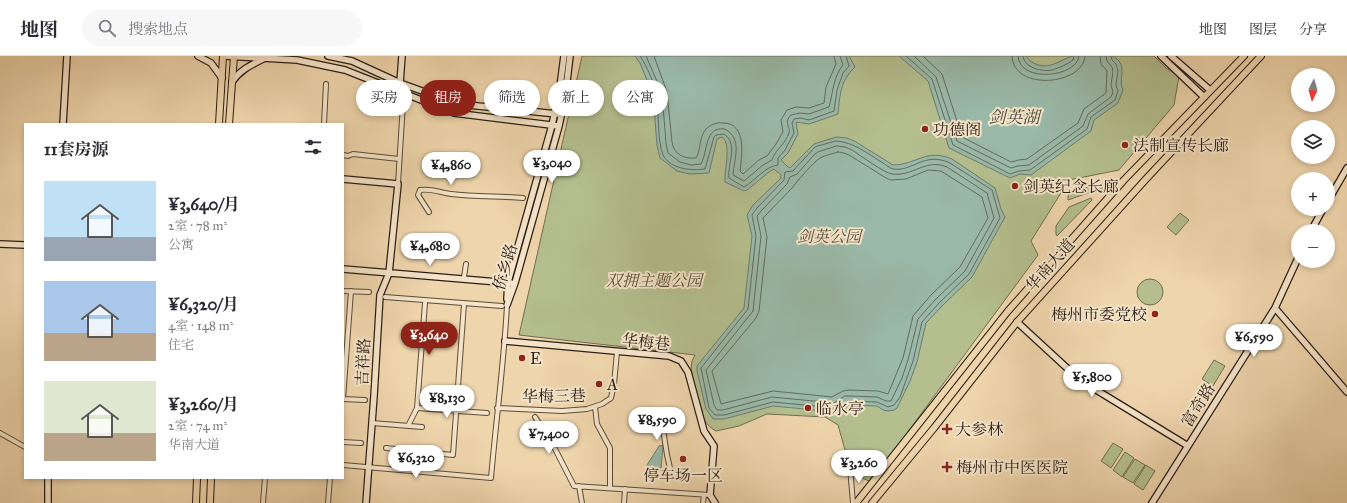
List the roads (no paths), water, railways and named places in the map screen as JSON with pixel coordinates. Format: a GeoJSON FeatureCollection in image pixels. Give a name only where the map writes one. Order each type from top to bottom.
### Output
{"type":"FeatureCollection","features":[{"type":"Feature","properties":{"kind":"main road"},"geometry":{"type":"LineString","coordinates":[[219,123],[224,56]]}},
{"type":"Feature","properties":{"kind":"main road"},"geometry":{"type":"LineString","coordinates":[[229,123],[234,56]]}},
{"type":"Feature","properties":{"kind":"main road","name":"华南大道"},"geometry":{"type":"LineString","coordinates":[[856,503],[1008,310],[1124,180],[1244,56]]}},
{"type":"Feature","properties":{"kind":"main road","name":"华南大道"},"geometry":{"type":"LineString","coordinates":[[872,503],[934,428],[1017,322],[1146,179],[1261,56]]}},
{"type":"Feature","properties":{"kind":"main road"},"geometry":{"type":"LineString","coordinates":[[196,503],[197,479]]}},
{"type":"Feature","properties":{"kind":"main road"},"geometry":{"type":"LineString","coordinates":[[210,503],[211,479]]}},
{"type":"Feature","properties":{"kind":"street"},"geometry":{"type":"LineString","coordinates":[[63,123],[67,56]]}},
{"type":"Feature","properties":{"kind":"street"},"geometry":{"type":"LineString","coordinates":[[198,56],[211,63],[222,78]]}},
{"type":"Feature","properties":{"kind":"street"},"geometry":{"type":"LineString","coordinates":[[224,56],[298,60],[345,70],[454,113],[559,126]]}},
{"type":"Feature","properties":{"kind":"street"},"geometry":{"type":"LineString","coordinates":[[328,56],[352,61],[393,80]]}},
{"type":"Feature","properties":{"kind":"street"},"geometry":{"type":"LineString","coordinates":[[400,80],[402,56]]}},
{"type":"Feature","properties":{"kind":"street","name":"侨乡路"},"geometry":{"type":"LineString","coordinates":[[561,80],[564,56]]}},
{"type":"Feature","properties":{"kind":"street","name":"侨乡路"},"geometry":{"type":"LineString","coordinates":[[567,80],[570,56]]}},
{"type":"Feature","properties":{"kind":"street"},"geometry":{"type":"LineString","coordinates":[[1161,56],[1204,96]]}},
{"type":"Feature","properties":{"kind":"street"},"geometry":{"type":"LineString","coordinates":[[1171,56],[1210,90]]}},
{"type":"Feature","properties":{"kind":"street"},"geometry":{"type":"LineString","coordinates":[[232,82],[244,69],[265,58]]}},
{"type":"Feature","properties":{"kind":"street"},"geometry":{"type":"LineString","coordinates":[[324,123],[326,84]]}},
{"type":"Feature","properties":{"kind":"street"},"geometry":{"type":"LineString","coordinates":[[412,87],[458,104],[548,113]]}},
{"type":"Feature","properties":{"kind":"street"},"geometry":{"type":"LineString","coordinates":[[344,178],[398,184],[402,116]]}},
{"type":"Feature","properties":{"kind":"street","name":"侨乡路"},"geometry":{"type":"LineString","coordinates":[[504,306],[508,282],[554,116]]}},
{"type":"Feature","properties":{"kind":"street","name":"侨乡路"},"geometry":{"type":"LineString","coordinates":[[504,306],[515,283],[561,116]]}},
{"type":"Feature","properties":{"kind":"street"},"geometry":{"type":"LineString","coordinates":[[344,155],[348,156],[354,154],[399,159]]}},
{"type":"Feature","properties":{"kind":"street"},"geometry":{"type":"LineString","coordinates":[[1335,189],[1347,168]]}},
{"type":"Feature","properties":{"kind":"street","name":"吉祥路"},"geometry":{"type":"LineString","coordinates":[[366,503],[380,295],[389,273],[398,184]]}},
{"type":"Feature","properties":{"kind":"street"},"geometry":{"type":"LineString","coordinates":[[429,212],[418,194],[420,190],[433,190],[450,194],[523,198]]}},
{"type":"Feature","properties":{"kind":"street"},"geometry":{"type":"LineString","coordinates":[[0,244],[24,245]]}},
{"type":"Feature","properties":{"kind":"street"},"geometry":{"type":"LineString","coordinates":[[464,277],[466,264]]}},
{"type":"Feature","properties":{"kind":"street","name":"富奇路"},"geometry":{"type":"LineString","coordinates":[[1152,503],[1275,308],[1293,268]]}},
{"type":"Feature","properties":{"kind":"street"},"geometry":{"type":"LineString","coordinates":[[344,269],[515,283]]}},
{"type":"Feature","properties":{"kind":"street"},"geometry":{"type":"LineString","coordinates":[[344,291],[369,292]]}},
{"type":"Feature","properties":{"kind":"street"},"geometry":{"type":"LineString","coordinates":[[344,374],[351,291]]}},
{"type":"Feature","properties":{"kind":"street"},"geometry":{"type":"LineString","coordinates":[[344,465],[491,478],[505,341],[504,306],[385,297]]}},
{"type":"Feature","properties":{"kind":"street"},"geometry":{"type":"LineString","coordinates":[[408,426],[417,408],[425,303]]}},
{"type":"Feature","properties":{"kind":"street"},"geometry":{"type":"LineString","coordinates":[[386,448],[453,455],[464,304]]}},
{"type":"Feature","properties":{"kind":"street"},"geometry":{"type":"LineString","coordinates":[[1275,308],[1347,392]]}},
{"type":"Feature","properties":{"kind":"street"},"geometry":{"type":"LineString","coordinates":[[1017,322],[1080,380],[1188,446]]}},
{"type":"Feature","properties":{"kind":"street"},"geometry":{"type":"LineString","coordinates":[[344,332],[348,333]]}},
{"type":"Feature","properties":{"kind":"street","name":"华梅巷"},"geometry":{"type":"LineString","coordinates":[[505,341],[670,356],[681,361],[688,372],[704,430],[714,446],[707,495]]}},
{"type":"Feature","properties":{"kind":"street","name":"华梅三巷"},"geometry":{"type":"LineString","coordinates":[[497,408],[562,411],[595,407],[611,398],[617,352]]}},
{"type":"Feature","properties":{"kind":"street"},"geometry":{"type":"LineString","coordinates":[[344,399],[365,400]]}},
{"type":"Feature","properties":{"kind":"street"},"geometry":{"type":"LineString","coordinates":[[595,407],[597,424],[610,448],[610,488]]}},
{"type":"Feature","properties":{"kind":"street"},"geometry":{"type":"LineString","coordinates":[[417,408],[487,414]]}},
{"type":"Feature","properties":{"kind":"street"},"geometry":{"type":"LineString","coordinates":[[660,410],[670,468]]}},
{"type":"Feature","properties":{"kind":"street"},"geometry":{"type":"LineString","coordinates":[[535,417],[552,443],[576,486],[582,503]]}},
{"type":"Feature","properties":{"kind":"street"},"geometry":{"type":"LineString","coordinates":[[372,423],[422,427]]}},
{"type":"Feature","properties":{"kind":"street"},"geometry":{"type":"LineString","coordinates":[[0,433],[24,445]]}},
{"type":"Feature","properties":{"kind":"street"},"geometry":{"type":"LineString","coordinates":[[344,442],[361,443]]}},
{"type":"Feature","properties":{"kind":"street"},"geometry":{"type":"LineString","coordinates":[[850,467],[852,503]]}},
{"type":"Feature","properties":{"kind":"street"},"geometry":{"type":"LineString","coordinates":[[48,479],[48,503]]}},
{"type":"Feature","properties":{"kind":"street"},"geometry":{"type":"LineString","coordinates":[[263,503],[265,479]]}},
{"type":"Feature","properties":{"kind":"street"},"geometry":{"type":"LineString","coordinates":[[328,503],[330,479]]}},
{"type":"Feature","properties":{"kind":"street"},"geometry":{"type":"LineString","coordinates":[[576,486],[707,495],[715,503]]}},
{"type":"Feature","properties":{"kind":"street"},"geometry":{"type":"LineString","coordinates":[[624,503],[625,489]]}},
{"type":"Feature","properties":{"kind":"street"},"geometry":{"type":"LineString","coordinates":[[703,503],[707,495]]}},
{"type":"Feature","properties":{"kind":"water","name":"剑英湖"},"geometry":{"type":"Polygon","coordinates":[[[635,56],[849,56],[855,67],[846,78],[840,94],[838,114],[809,124],[796,122],[798,134],[788,153],[781,160],[788,167],[790,168],[814,144],[836,137],[847,138],[893,165],[908,163],[935,155],[952,159],[995,188],[1005,217],[972,277],[926,323],[917,362],[897,408],[888,411],[877,406],[849,405],[837,412],[773,406],[724,419],[713,419],[706,409],[697,366],[744,308],[752,236],[747,215],[753,205],[781,178],[781,175],[774,169],[744,191],[725,182],[727,146],[722,137],[717,139],[709,173],[690,174],[677,171],[660,158],[657,145],[655,116],[668,116],[668,80],[647,80],[640,63],[635,56]]]}},
{"type":"Feature","properties":{"kind":"water","name":"剑英湖"},"geometry":{"type":"Polygon","coordinates":[[[899,56],[1026,56],[1033,63],[1048,66],[1073,56],[1112,56],[1121,64],[1121,83],[1123,90],[1118,103],[1094,120],[1091,131],[1031,175],[1020,174],[1010,178],[949,148],[928,81],[899,56]]]}},
{"type":"Feature","properties":{"kind":"water"},"geometry":{"type":"Polygon","coordinates":[[[663,445],[661,468],[649,470],[647,465],[659,446],[663,445]]]}},
{"type":"Feature","properties":{"kind":"place","name":"功德阁"},"geometry":{"type":"Point","coordinates":[925,129]}},
{"type":"Feature","properties":{"kind":"place","name":"法制宣传长廊"},"geometry":{"type":"Point","coordinates":[1125,145]}},
{"type":"Feature","properties":{"kind":"place","name":"剑英纪念长廊"},"geometry":{"type":"Point","coordinates":[1015,186]}},
{"type":"Feature","properties":{"kind":"place","name":"梅州市委党校"},"geometry":{"type":"Point","coordinates":[1155,314]}},
{"type":"Feature","properties":{"kind":"place","name":"E"},"geometry":{"type":"Point","coordinates":[522,358]}},
{"type":"Feature","properties":{"kind":"place","name":"A"},"geometry":{"type":"Point","coordinates":[599,384]}},
{"type":"Feature","properties":{"kind":"place","name":"临水亭"},"geometry":{"type":"Point","coordinates":[808,408]}},
{"type":"Feature","properties":{"kind":"place","name":"大参林"},"geometry":{"type":"Point","coordinates":[947,429]}},
{"type":"Feature","properties":{"kind":"place","name":"停车场一区"},"geometry":{"type":"Point","coordinates":[683,459]}},
{"type":"Feature","properties":{"kind":"place","name":"梅州市中医医院"},"geometry":{"type":"Point","coordinates":[947,467]}},
{"type":"Feature","properties":{"kind":"park label","name":"剑英公园"},"geometry":{"type":"Point","coordinates":[829,236]}},
{"type":"Feature","properties":{"kind":"park label","name":"双拥主题公园"},"geometry":{"type":"Point","coordinates":[654,280]}}]}
